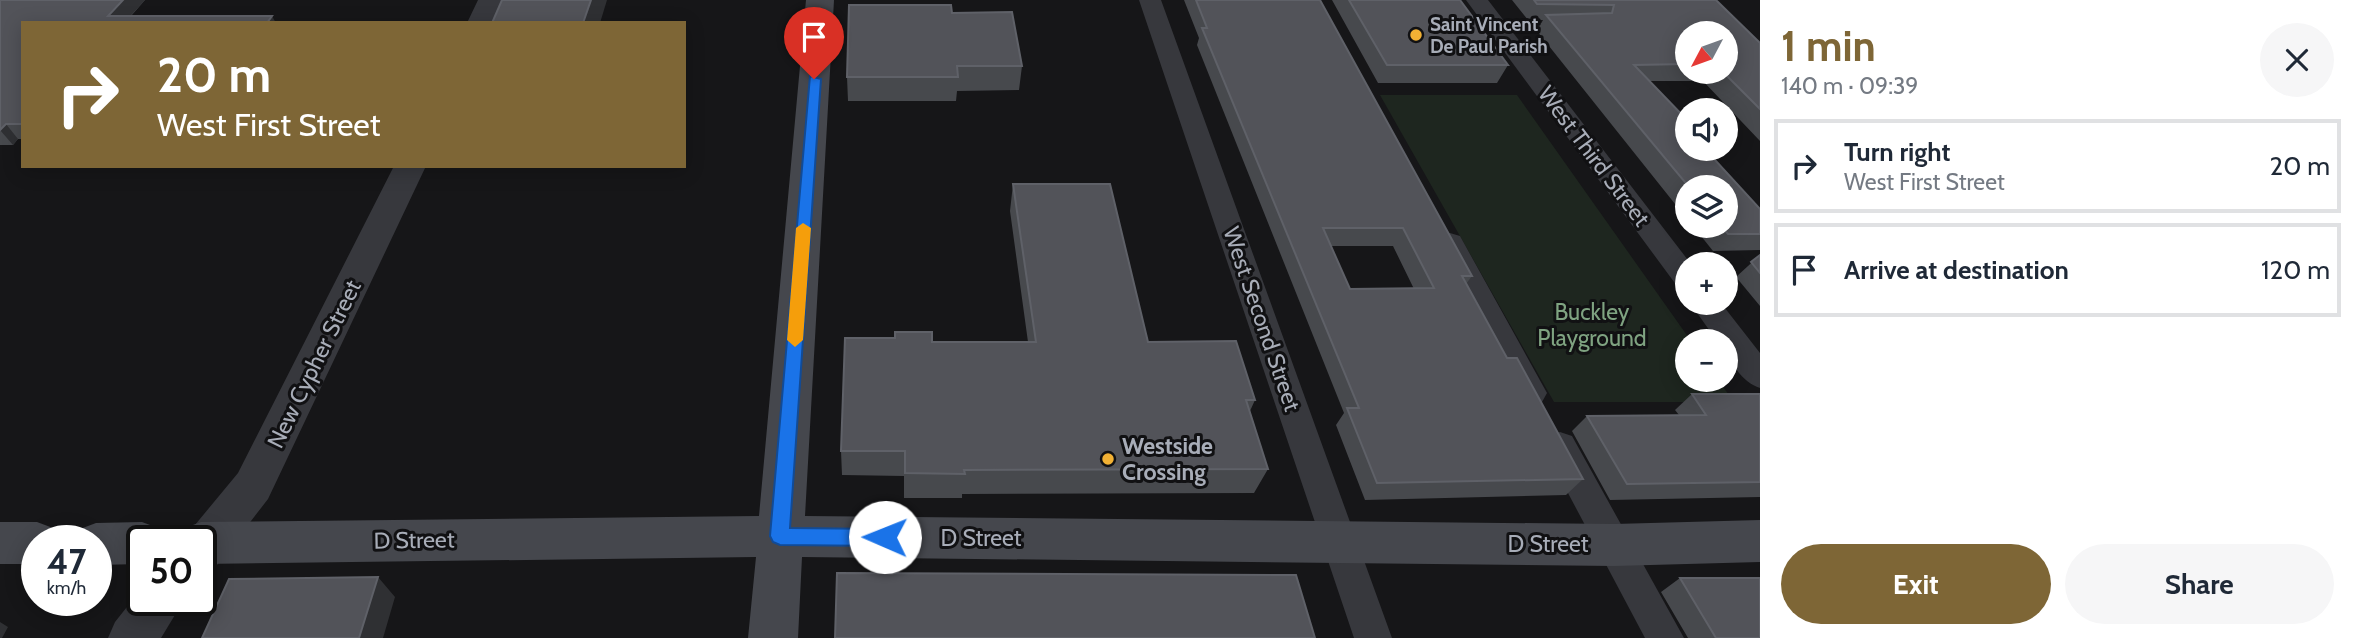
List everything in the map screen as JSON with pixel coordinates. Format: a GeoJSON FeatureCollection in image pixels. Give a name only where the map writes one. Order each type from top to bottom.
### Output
{"type":"FeatureCollection","features":[{"type":"Feature","properties":{"kind":"main road"},"geometry":{"type":"LineString","coordinates":[[773,638],[820,0]]}},
{"type":"Feature","properties":{"kind":"main road","name":"D Street"},"geometry":{"type":"LineString","coordinates":[[217,545],[780,536],[1614,545],[1760,541]]}},
{"type":"Feature","properties":{"kind":"main road"},"geometry":{"type":"LineString","coordinates":[[0,543],[21,543]]}},
{"type":"Feature","properties":{"kind":"street"},"geometry":{"type":"LineString","coordinates":[[481,21],[491,0]]}},
{"type":"Feature","properties":{"kind":"street","name":"West Second Street"},"geometry":{"type":"LineString","coordinates":[[1150,0],[1373,638]]}},
{"type":"Feature","properties":{"kind":"street","name":"West Third Street"},"geometry":{"type":"LineString","coordinates":[[1477,0],[1675,263]]}},
{"type":"Feature","properties":{"kind":"street","name":"New Cypher Street"},"geometry":{"type":"LineString","coordinates":[[217,529],[253,486],[409,168]]}},
{"type":"Feature","properties":{"kind":"street"},"geometry":{"type":"LineString","coordinates":[[1435,216],[1665,638]]}},
{"type":"Feature","properties":{"kind":"street"},"geometry":{"type":"LineString","coordinates":[[1714,315],[1760,376]]}},
{"type":"Feature","properties":{"kind":"street"},"geometry":{"type":"LineString","coordinates":[[132,638],[149,616]]}},
{"type":"Feature","properties":{"kind":"lane"},"geometry":{"type":"LineString","coordinates":[[1496,26],[1573,26]]}},
{"type":"Feature","properties":{"kind":"green space","name":"Buckley Playground"},"geometry":{"type":"Polygon","coordinates":[[[1380,95],[1517,95],[1683,329],[1675,329],[1675,392],[1727,392],[1734,402],[1554,402],[1380,95]]]}},
{"type":"Feature","properties":{"kind":"building"},"geometry":{"type":"Polygon","coordinates":[[[0,0],[123,0],[108,16],[272,16],[268,21],[21,21],[21,124],[6,124],[0,130],[0,0]]]}},
{"type":"Feature","properties":{"kind":"building"},"geometry":{"type":"Polygon","coordinates":[[[502,0],[591,0],[584,21],[493,21],[502,0]]]}},
{"type":"Feature","properties":{"kind":"building"},"geometry":{"type":"Polygon","coordinates":[[[1196,0],[1320,0],[1472,276],[1462,276],[1507,358],[1517,358],[1583,479],[1377,483],[1347,408],[1359,408],[1202,28],[1207,28],[1196,0]],[[1323,228],[1350,289],[1434,288],[1403,228],[1323,228]]]}},
{"type":"Feature","properties":{"kind":"building","name":"Saint Vincent De Paul Parish"},"geometry":{"type":"Polygon","coordinates":[[[1349,0],[1460,0],[1508,65],[1387,65],[1349,0]]]}},
{"type":"Feature","properties":{"kind":"building"},"geometry":{"type":"Polygon","coordinates":[[[1534,0],[1716,0],[1737,21],[1675,21],[1675,64],[1634,65],[1675,108],[1675,161],[1716,161],[1729,175],[1679,175],[1546,15],[1612,13],[1614,5],[1537,4],[1534,0]]]}},
{"type":"Feature","properties":{"kind":"building"},"geometry":{"type":"Polygon","coordinates":[[[849,5],[951,5],[952,13],[1012,12],[1022,66],[957,66],[958,77],[847,77],[849,5]]]}},
{"type":"Feature","properties":{"kind":"building"},"geometry":{"type":"Polygon","coordinates":[[[1738,22],[1760,43],[1760,109],[1735,84],[1738,84],[1738,22]]]}},
{"type":"Feature","properties":{"kind":"building"},"geometry":{"type":"Polygon","coordinates":[[[1013,184],[1110,184],[1148,342],[1236,341],[1255,400],[1246,400],[1268,469],[964,470],[965,474],[905,473],[905,451],[841,451],[845,338],[895,338],[895,332],[932,332],[932,342],[1036,342],[1013,184]]]}},
{"type":"Feature","properties":{"kind":"building"},"geometry":{"type":"Polygon","coordinates":[[[1738,185],[1760,209],[1760,234],[1738,234],[1738,185]]]}},
{"type":"Feature","properties":{"kind":"building"},"geometry":{"type":"Polygon","coordinates":[[[1760,255],[1760,273],[1751,262],[1760,255]]]}},
{"type":"Feature","properties":{"kind":"building"},"geometry":{"type":"Polygon","coordinates":[[[1692,394],[1760,394],[1760,482],[1627,484],[1587,416],[1706,415],[1692,394]]]}},
{"type":"Feature","properties":{"kind":"building"},"geometry":{"type":"Polygon","coordinates":[[[837,573],[1296,575],[1315,638],[835,638],[837,573]]]}},
{"type":"Feature","properties":{"kind":"building"},"geometry":{"type":"Polygon","coordinates":[[[378,577],[359,638],[202,638],[212,616],[217,616],[217,605],[229,579],[378,577]]]}},
{"type":"Feature","properties":{"kind":"building"},"geometry":{"type":"Polygon","coordinates":[[[1680,578],[1760,578],[1760,638],[1716,638],[1680,578]]]}},
{"type":"Feature","properties":{"kind":"slow traffic"},"geometry":{"type":"LineString","coordinates":[[795,340],[803,228]]}},
{"type":"Feature","properties":{"kind":"place","name":"Saint Vincent De Paul Parish"},"geometry":{"type":"Point","coordinates":[1416,35]}},
{"type":"Feature","properties":{"kind":"place","name":"Westside Crossing"},"geometry":{"type":"Point","coordinates":[1108,459]}},
{"type":"Feature","properties":{"kind":"route"},"geometry":{"type":"LineString","coordinates":[[814,79],[780,536],[885,537]]}}]}
